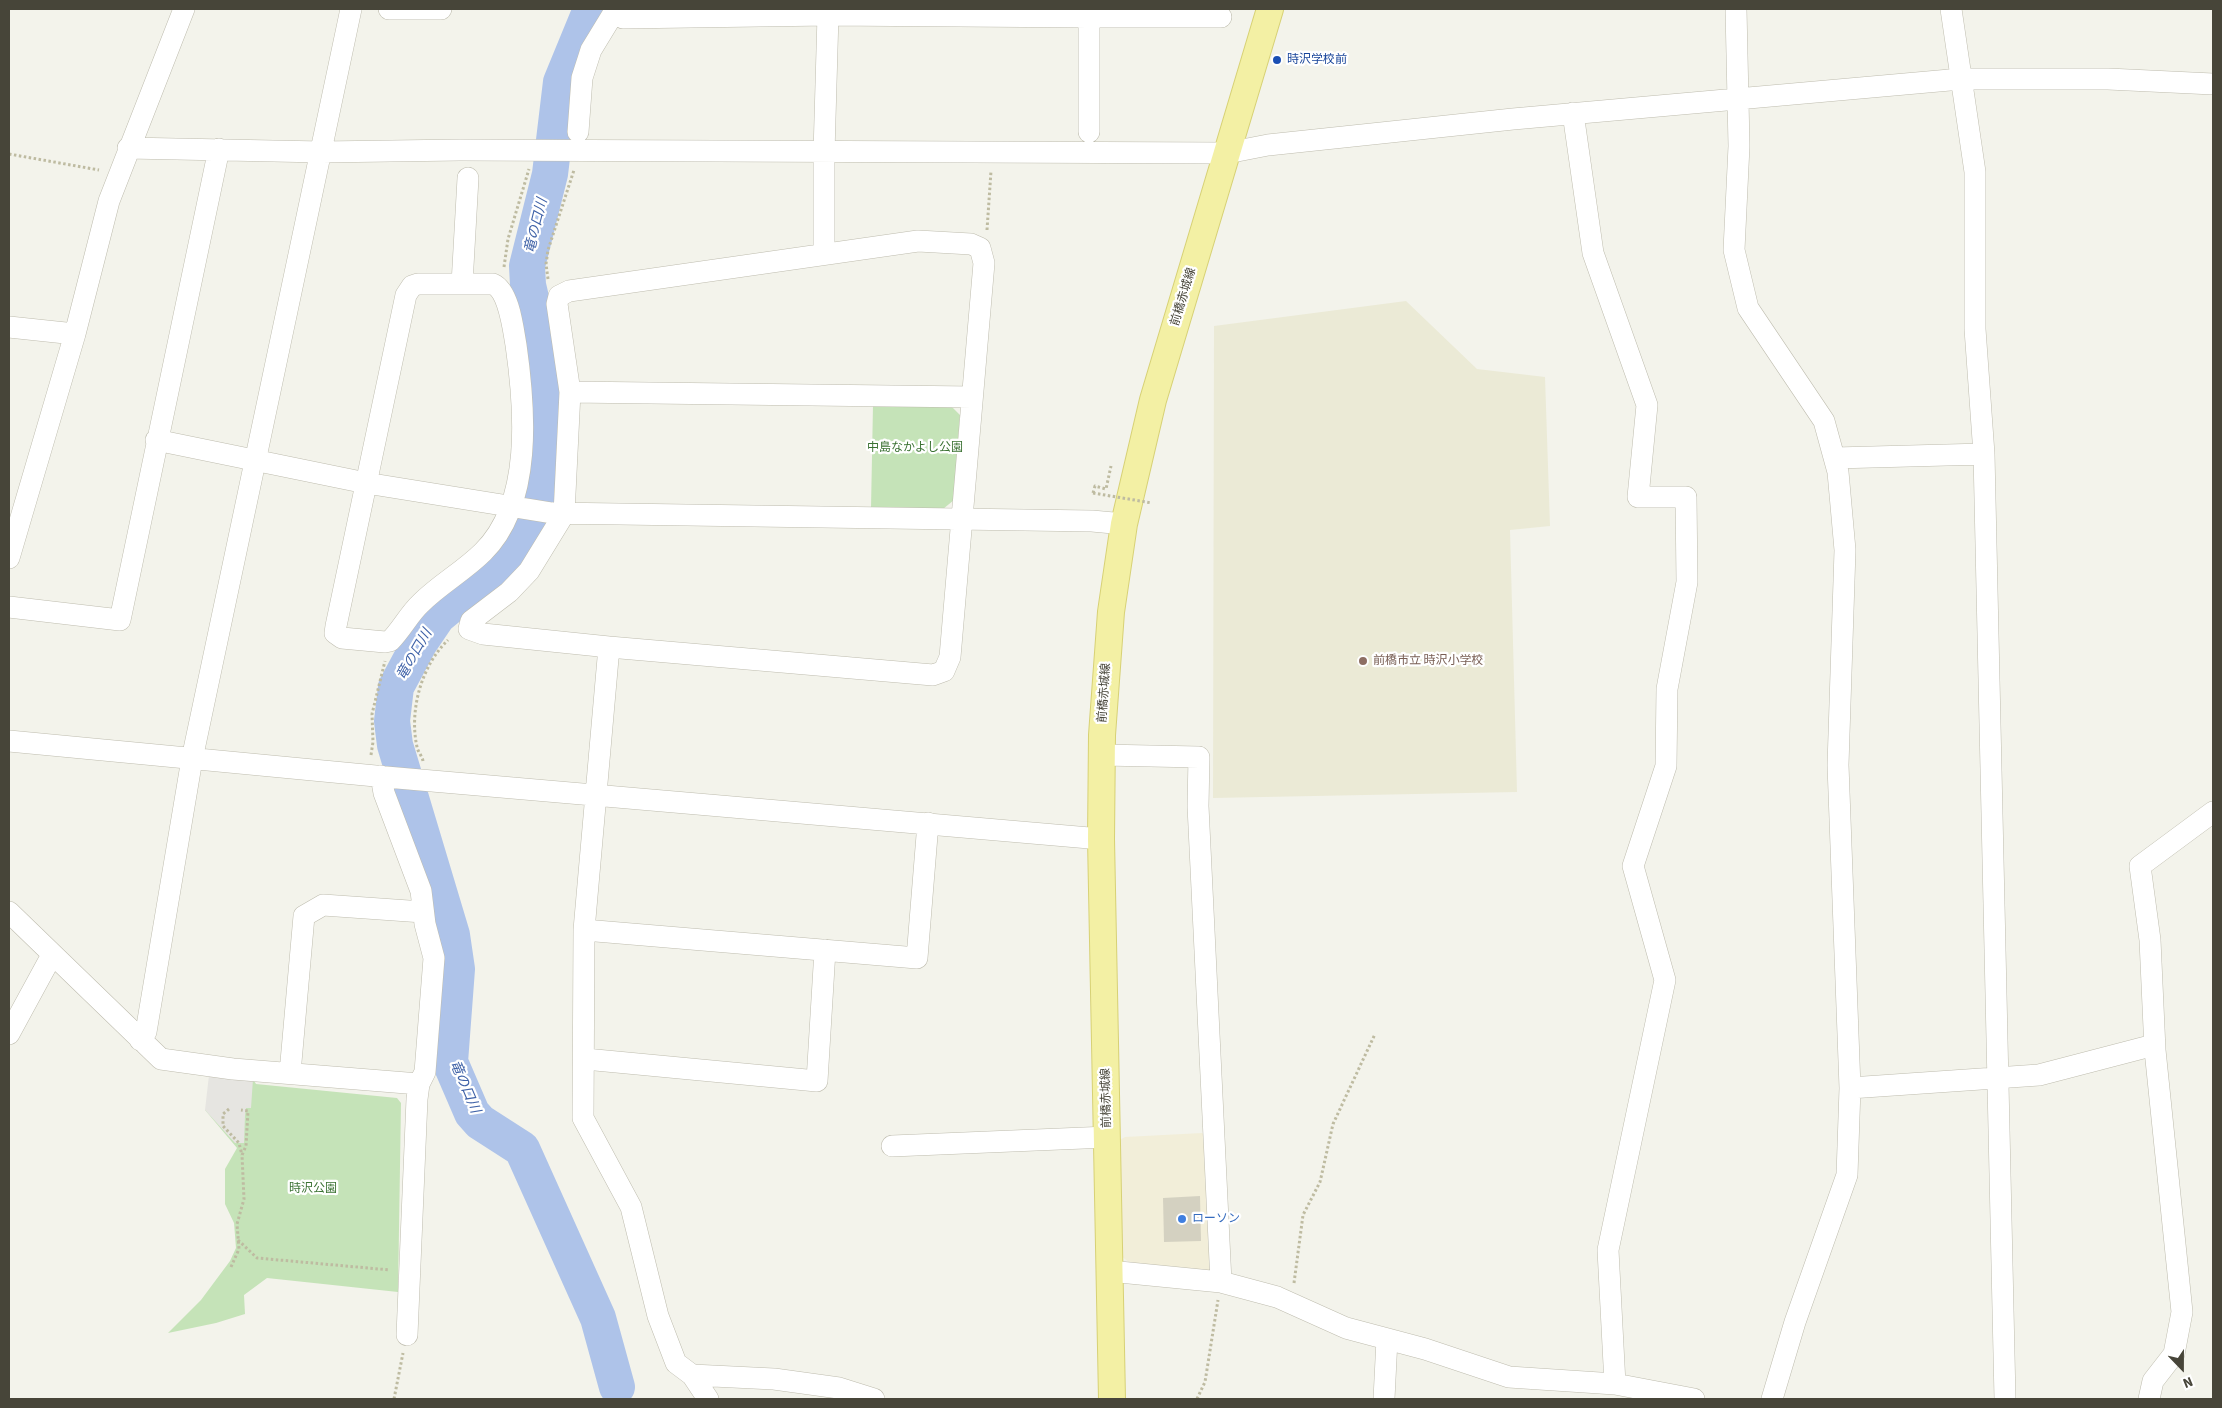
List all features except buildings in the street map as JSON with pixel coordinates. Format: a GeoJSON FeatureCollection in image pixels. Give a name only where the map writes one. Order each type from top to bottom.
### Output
{"type":"FeatureCollection","features":[{"type":"Feature","properties":{"kind":"main road","name":"前橋赤城線"},"geometry":{"type":"LineString","coordinates":[[1112,1399],[1101,838],[1102,755],[1111,612],[1124,524],[1153,400],[1270,9]]}},
{"type":"Feature","properties":{"kind":"street"},"geometry":{"type":"LineString","coordinates":[[9,558],[15,518],[75,334],[109,201],[128,148],[184,9]]}},
{"type":"Feature","properties":{"kind":"street"},"geometry":{"type":"LineString","coordinates":[[140,1040],[146,1032],[148,1023],[192,759],[351,9]]}},
{"type":"Feature","properties":{"kind":"street"},"geometry":{"type":"LineString","coordinates":[[389,9],[441,9]]}},
{"type":"Feature","properties":{"kind":"street"},"geometry":{"type":"LineString","coordinates":[[1736,9],[1740,98],[1734,250],[1748,308],[1824,421],[1835,458],[1845,550],[1838,765],[1850,1088],[1846,1176],[1795,1322],[1772,1399]]}},
{"type":"Feature","properties":{"kind":"street"},"geometry":{"type":"LineString","coordinates":[[1951,9],[1975,172],[1974,328],[1984,454],[2005,1399]]}},
{"type":"Feature","properties":{"kind":"street"},"geometry":{"type":"LineString","coordinates":[[578,132],[582,78],[591,50],[615,10],[623,18],[1089,13],[1221,17]]}},
{"type":"Feature","properties":{"kind":"street"},"geometry":{"type":"LineString","coordinates":[[1089,13],[1089,132]]}},
{"type":"Feature","properties":{"kind":"street"},"geometry":{"type":"LineString","coordinates":[[824,254],[824,153],[828,15]]}},
{"type":"Feature","properties":{"kind":"street"},"geometry":{"type":"LineString","coordinates":[[128,148],[322,152],[533,160],[824,153],[1227,153],[1268,145],[1573,113],[1962,79],[2108,79],[2213,84]]}},
{"type":"Feature","properties":{"kind":"street"},"geometry":{"type":"LineString","coordinates":[[1573,113],[1593,254],[1647,405],[1638,497],[1686,497],[1687,582],[1667,689],[1666,766],[1633,866],[1665,980],[1608,1250],[1616,1384]]}},
{"type":"Feature","properties":{"kind":"street"},"geometry":{"type":"LineString","coordinates":[[9,607],[120,620],[141,527],[156,440],[219,149]]}},
{"type":"Feature","properties":{"kind":"street"},"geometry":{"type":"LineString","coordinates":[[462,284],[468,178]]}},
{"type":"Feature","properties":{"kind":"street"},"geometry":{"type":"LineString","coordinates":[[918,241],[971,244],[980,248],[984,263],[950,657],[944,672],[933,675],[609,647],[483,634],[469,629],[471,621],[509,592],[529,571],[558,514],[570,392],[557,304],[559,296],[569,291],[918,241]]}},
{"type":"Feature","properties":{"kind":"street"},"geometry":{"type":"LineString","coordinates":[[418,284],[462,284],[493,284],[500,287],[504,294],[515,341],[524,422],[514,507],[483,552],[419,604],[390,641],[342,638],[335,633],[336,626],[408,290],[418,284]]}},
{"type":"Feature","properties":{"kind":"street"},"geometry":{"type":"LineString","coordinates":[[9,328],[75,334]]}},
{"type":"Feature","properties":{"kind":"street"},"geometry":{"type":"LineString","coordinates":[[570,392],[972,397]]}},
{"type":"Feature","properties":{"kind":"street"},"geometry":{"type":"LineString","coordinates":[[156,440],[366,483],[558,514],[1092,521],[1124,524]]}},
{"type":"Feature","properties":{"kind":"street"},"geometry":{"type":"LineString","coordinates":[[1835,458],[1984,454]]}},
{"type":"Feature","properties":{"kind":"street"},"geometry":{"type":"LineString","coordinates":[[609,647],[584,930],[583,1118],[631,1207],[658,1316],[676,1362],[692,1375],[708,1399]]}},
{"type":"Feature","properties":{"kind":"street"},"geometry":{"type":"LineString","coordinates":[[9,741],[383,776],[423,771],[596,794],[1101,838]]}},
{"type":"Feature","properties":{"kind":"street"},"geometry":{"type":"LineString","coordinates":[[1102,755],[1199,757],[1198,806],[1221,1282]]}},
{"type":"Feature","properties":{"kind":"street"},"geometry":{"type":"LineString","coordinates":[[383,776],[384,793],[421,891],[423,912],[434,958],[425,1072],[419,1084],[407,1335]]}},
{"type":"Feature","properties":{"kind":"street"},"geometry":{"type":"LineString","coordinates":[[2149,1399],[2153,1381],[2174,1354],[2182,1312],[2154,1045],[2150,940],[2140,866],[2213,812]]}},
{"type":"Feature","properties":{"kind":"street"},"geometry":{"type":"LineString","coordinates":[[584,930],[917,958],[928,824]]}},
{"type":"Feature","properties":{"kind":"street"},"geometry":{"type":"LineString","coordinates":[[290,1073],[304,916],[323,904],[423,912]]}},
{"type":"Feature","properties":{"kind":"street"},"geometry":{"type":"LineString","coordinates":[[9,912],[160,1059],[419,1084]]}},
{"type":"Feature","properties":{"kind":"street"},"geometry":{"type":"LineString","coordinates":[[584,1059],[817,1081],[825,950]]}},
{"type":"Feature","properties":{"kind":"street"},"geometry":{"type":"LineString","coordinates":[[9,1034],[52,955]]}},
{"type":"Feature","properties":{"kind":"street"},"geometry":{"type":"LineString","coordinates":[[1850,1088],[2039,1075],[2154,1045]]}},
{"type":"Feature","properties":{"kind":"street"},"geometry":{"type":"LineString","coordinates":[[892,1146],[1108,1137]]}},
{"type":"Feature","properties":{"kind":"street"},"geometry":{"type":"LineString","coordinates":[[1109,1271],[1221,1282],[1277,1297],[1346,1328],[1509,1377],[1616,1384],[1694,1399]]}},
{"type":"Feature","properties":{"kind":"street"},"geometry":{"type":"LineString","coordinates":[[1384,1399],[1387,1339]]}},
{"type":"Feature","properties":{"kind":"street"},"geometry":{"type":"LineString","coordinates":[[692,1375],[774,1379],[840,1388],[874,1399]]}},
{"type":"Feature","properties":{"kind":"path"},"geometry":{"type":"LineString","coordinates":[[9,154],[119,174]]}},
{"type":"Feature","properties":{"kind":"path"},"geometry":{"type":"LineString","coordinates":[[548,282],[546,264],[548,250],[568,159]]}},
{"type":"Feature","properties":{"kind":"path"},"geometry":{"type":"LineString","coordinates":[[504,270],[508,239],[533,160]]}},
{"type":"Feature","properties":{"kind":"path"},"geometry":{"type":"LineString","coordinates":[[986,233],[991,170]]}},
{"type":"Feature","properties":{"kind":"path"},"geometry":{"type":"LineString","coordinates":[[1111,466],[1106,489],[1095,486],[1093,493],[1152,503]]}},
{"type":"Feature","properties":{"kind":"path"},"geometry":{"type":"LineString","coordinates":[[423,771],[417,748],[414,709],[436,652],[448,640]]}},
{"type":"Feature","properties":{"kind":"path"},"geometry":{"type":"LineString","coordinates":[[371,756],[373,742],[372,714],[386,658]]}},
{"type":"Feature","properties":{"kind":"path"},"geometry":{"type":"LineString","coordinates":[[1292,1303],[1303,1215],[1320,1182],[1332,1124],[1375,1034]]}},
{"type":"Feature","properties":{"kind":"path"},"geometry":{"type":"LineString","coordinates":[[229,1109],[223,1114],[223,1126],[239,1143],[242,1155],[244,1199],[237,1224],[239,1250],[231,1267]]}},
{"type":"Feature","properties":{"kind":"path"},"geometry":{"type":"LineString","coordinates":[[241,1110],[248,1111],[246,1146],[242,1155]]}},
{"type":"Feature","properties":{"kind":"path"},"geometry":{"type":"LineString","coordinates":[[238,1240],[257,1258],[410,1270]]}},
{"type":"Feature","properties":{"kind":"path"},"geometry":{"type":"LineString","coordinates":[[1197,1399],[1205,1382],[1221,1282]]}},
{"type":"Feature","properties":{"kind":"path"},"geometry":{"type":"LineString","coordinates":[[394,1399],[407,1335]]}},
{"type":"Feature","properties":{"kind":"shaded area","name":"前橋市立 時沢小学校"},"geometry":{"type":"Polygon","coordinates":[[[1406,301],[1477,369],[1545,377],[1550,526],[1510,530],[1517,792],[1213,798],[1214,326],[1406,301]]]}},
{"type":"Feature","properties":{"kind":"shaded area"},"geometry":{"type":"Polygon","coordinates":[[[209,1075],[253,1079],[251,1108],[246,1108],[245,1115],[244,1143],[235,1143],[205,1110],[209,1075]]]}},
{"type":"Feature","properties":{"kind":"shaded area"},"geometry":{"type":"Polygon","coordinates":[[[1202,1133],[1209,1141],[1213,1266],[1207,1272],[1134,1266],[1121,1256],[1118,1141],[1125,1137],[1202,1133]]]}},
{"type":"Feature","properties":{"kind":"green space","name":"中島なかよし公園"},"geometry":{"type":"Polygon","coordinates":[[[873,405],[951,406],[960,415],[954,500],[943,509],[871,508],[873,405]]]}},
{"type":"Feature","properties":{"kind":"green space","name":"時沢公園"},"geometry":{"type":"Polygon","coordinates":[[[253,1079],[256,1084],[397,1098],[401,1103],[398,1292],[267,1278],[244,1295],[245,1314],[216,1323],[168,1333],[201,1300],[230,1261],[236,1248],[234,1223],[225,1204],[225,1169],[237,1148],[205,1110],[253,1079]]]}},
{"type":"Feature","properties":{"kind":"waterway","name":"竜の口川"},"geometry":{"type":"LineString","coordinates":[[591,9],[561,82],[550,174],[527,266],[528,285],[543,350],[546,450],[544,494],[527,529],[500,565],[438,616],[419,644],[396,687],[392,721],[395,745],[452,935],[457,969],[450,1062],[472,1113],[480,1122],[522,1149],[598,1318],[617,1387]]}},
{"type":"Feature","properties":{"kind":"waterway","name":"竜の口川"},"geometry":{"type":"LineString","coordinates":[[617,1387],[624,1399]]}},
{"type":"Feature","properties":{"kind":"place","name":"時沢学校前"},"geometry":{"type":"Point","coordinates":[1277,60]}},
{"type":"Feature","properties":{"kind":"place","name":"前橋市立 時沢小学校"},"geometry":{"type":"Point","coordinates":[1363,661]}},
{"type":"Feature","properties":{"kind":"place","name":"ローソン"},"geometry":{"type":"Point","coordinates":[1182,1219]}}]}
